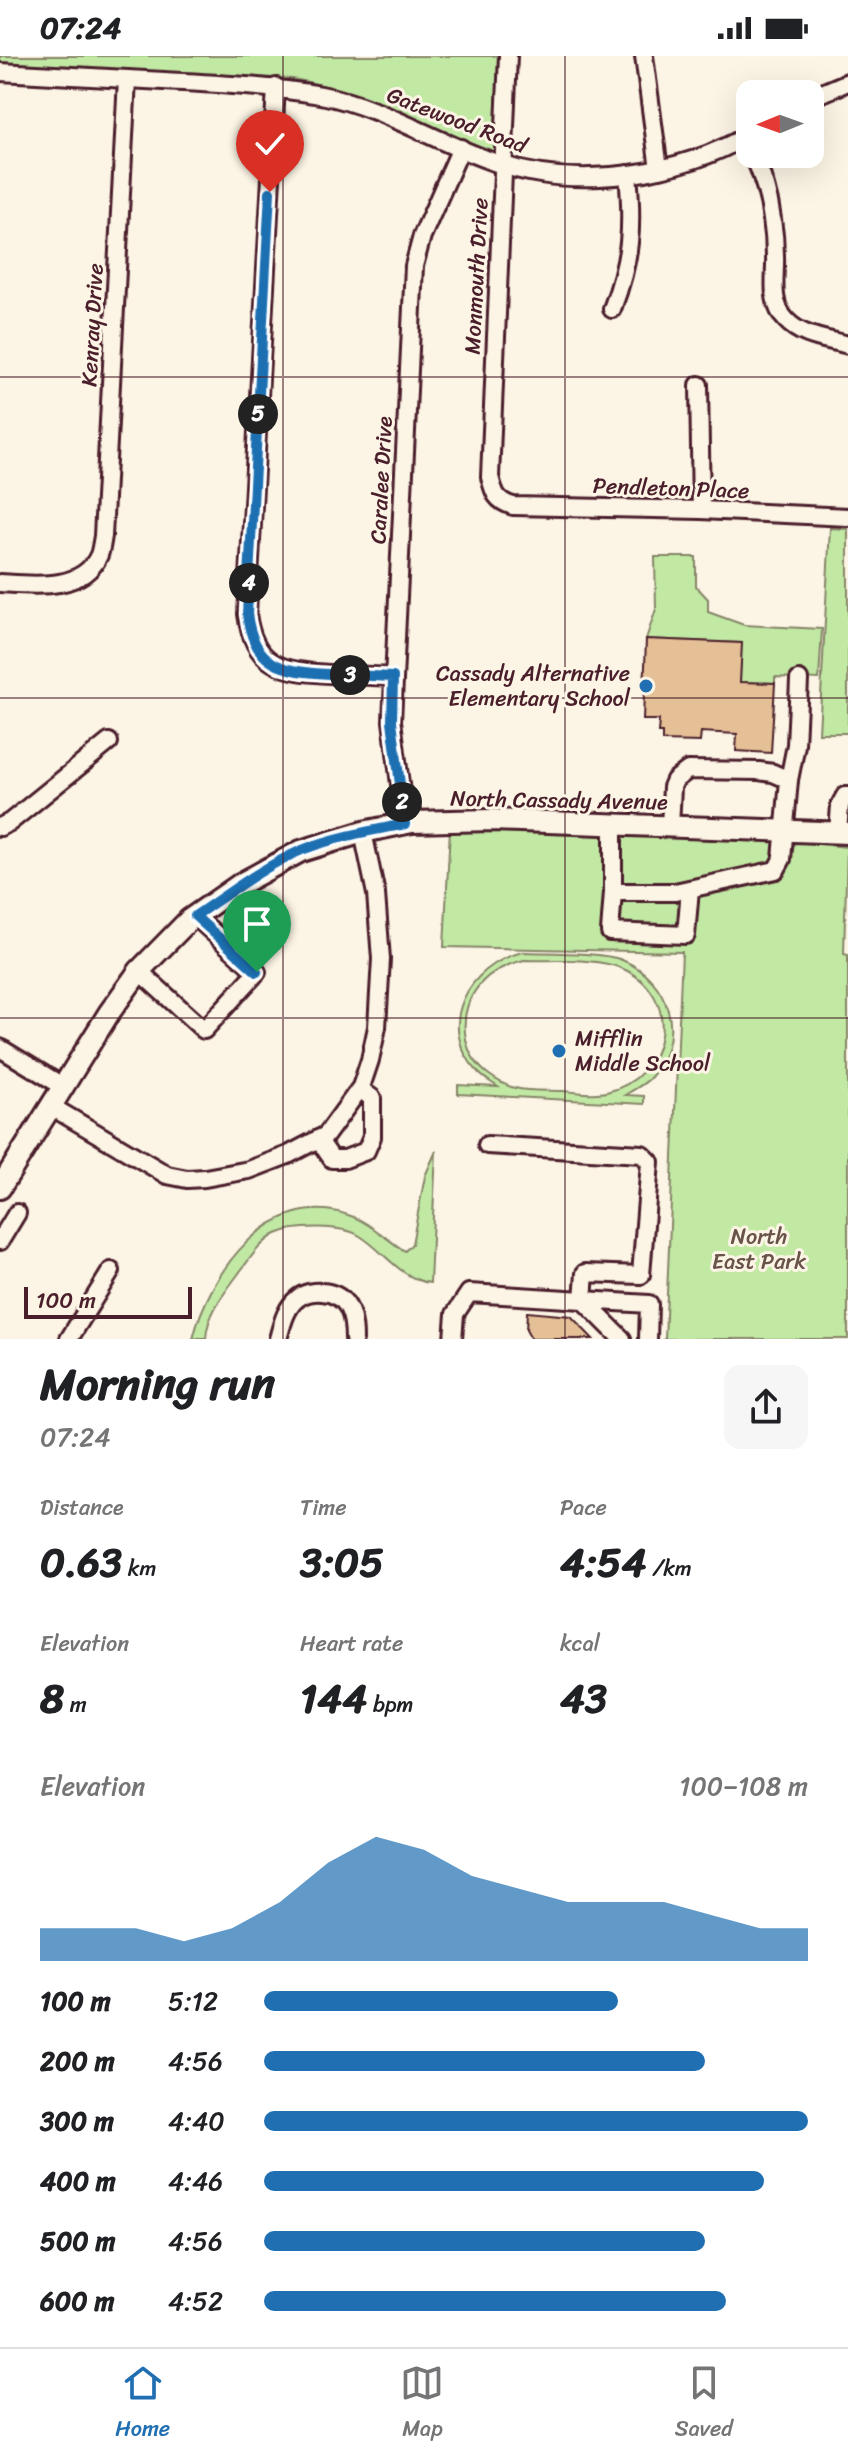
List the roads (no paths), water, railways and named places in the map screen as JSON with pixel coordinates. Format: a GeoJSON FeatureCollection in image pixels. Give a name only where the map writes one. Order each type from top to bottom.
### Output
{"type":"FeatureCollection","features":[{"type":"Feature","properties":{"kind":"main road","name":"North Cassady Avenue"},"geometry":{"type":"LineString","coordinates":[[0,1188],[109,1013],[139,971],[189,920],[242,883],[301,851],[363,832],[405,824],[491,820],[843,833]]}},
{"type":"Feature","properties":{"kind":"street","name":"Monmouth Drive"},"geometry":{"type":"LineString","coordinates":[[495,498],[490,477],[508,56]]}},
{"type":"Feature","properties":{"kind":"street"},"geometry":{"type":"LineString","coordinates":[[644,56],[659,169]]}},
{"type":"Feature","properties":{"kind":"street","name":"Gatewood Road"},"geometry":{"type":"LineString","coordinates":[[0,72],[276,87],[346,100],[503,166],[582,177],[659,169],[736,147]]}},
{"type":"Feature","properties":{"kind":"street","name":"Kenray Drive"},"geometry":{"type":"LineString","coordinates":[[0,583],[57,585],[89,570],[99,555],[103,536],[127,79]]}},
{"type":"Feature","properties":{"kind":"street"},"geometry":{"type":"LineString","coordinates":[[824,92],[848,82]]}},
{"type":"Feature","properties":{"kind":"street"},"geometry":{"type":"LineString","coordinates":[[276,87],[247,614],[250,635],[261,653],[277,666],[297,672],[393,677]]}},
{"type":"Feature","properties":{"kind":"street","name":"Caralee Drive"},"geometry":{"type":"LineString","coordinates":[[405,824],[392,721],[414,266],[422,236],[461,148]]}},
{"type":"Feature","properties":{"kind":"street"},"geometry":{"type":"LineString","coordinates":[[758,168],[772,218],[776,304],[784,318],[807,335],[848,345]]}},
{"type":"Feature","properties":{"kind":"street"},"geometry":{"type":"LineString","coordinates":[[612,309],[626,269],[630,243],[632,213],[628,174]]}},
{"type":"Feature","properties":{"kind":"street"},"geometry":{"type":"LineString","coordinates":[[699,385],[701,510]]}},
{"type":"Feature","properties":{"kind":"street","name":"Pendleton Place"},"geometry":{"type":"LineString","coordinates":[[495,498],[513,506],[848,517]]}},
{"type":"Feature","properties":{"kind":"street"},"geometry":{"type":"LineString","coordinates":[[613,892],[675,892],[776,870],[782,859],[786,831],[789,780],[796,745],[799,680]]}},
{"type":"Feature","properties":{"kind":"street"},"geometry":{"type":"LineString","coordinates":[[0,827],[67,778],[109,742]]}},
{"type":"Feature","properties":{"kind":"street"},"geometry":{"type":"LineString","coordinates":[[670,827],[672,787],[675,780],[688,770],[759,771],[789,780]]}},
{"type":"Feature","properties":{"kind":"street"},"geometry":{"type":"LineString","coordinates":[[843,833],[840,805],[848,796]]}},
{"type":"Feature","properties":{"kind":"street"},"geometry":{"type":"LineString","coordinates":[[613,825],[610,932],[686,935],[690,889]]}},
{"type":"Feature","properties":{"kind":"street"},"geometry":{"type":"LineString","coordinates":[[52,1107],[167,1175],[187,1179],[249,1170],[322,1137],[360,1089],[377,1027],[381,959],[376,894],[363,832]]}},
{"type":"Feature","properties":{"kind":"street"},"geometry":{"type":"LineString","coordinates":[[139,971],[204,1030],[257,972],[195,916]]}},
{"type":"Feature","properties":{"kind":"street"},"geometry":{"type":"LineString","coordinates":[[0,1048],[64,1087]]}},
{"type":"Feature","properties":{"kind":"street"},"geometry":{"type":"LineString","coordinates":[[322,1137],[332,1159],[345,1159],[366,1151],[372,1137],[372,1098],[360,1089]]}},
{"type":"Feature","properties":{"kind":"street"},"geometry":{"type":"LineString","coordinates":[[487,1145],[642,1154],[647,1157],[650,1162],[641,1275],[585,1273],[583,1300],[622,1339]]}},
{"type":"Feature","properties":{"kind":"street"},"geometry":{"type":"LineString","coordinates":[[0,1241],[17,1213]]}},
{"type":"Feature","properties":{"kind":"street"},"geometry":{"type":"LineString","coordinates":[[69,1339],[111,1271]]}},
{"type":"Feature","properties":{"kind":"street"},"geometry":{"type":"LineString","coordinates":[[278,1339],[287,1312],[298,1298],[314,1291],[332,1293],[347,1302],[354,1321],[354,1339]]}},
{"type":"Feature","properties":{"kind":"street"},"geometry":{"type":"LineString","coordinates":[[453,1339],[455,1314],[469,1293],[649,1304],[648,1339]]}},
{"type":"Feature","properties":{"kind":"place","name":"Cassady Alternative Elementary School"},"geometry":{"type":"Point","coordinates":[646,686]}},
{"type":"Feature","properties":{"kind":"place","name":"Mifflin Middle School"},"geometry":{"type":"Point","coordinates":[559,1051]}},
{"type":"Feature","properties":{"kind":"park label","name":"North East Park"},"geometry":{"type":"Point","coordinates":[759,1248]}}]}
